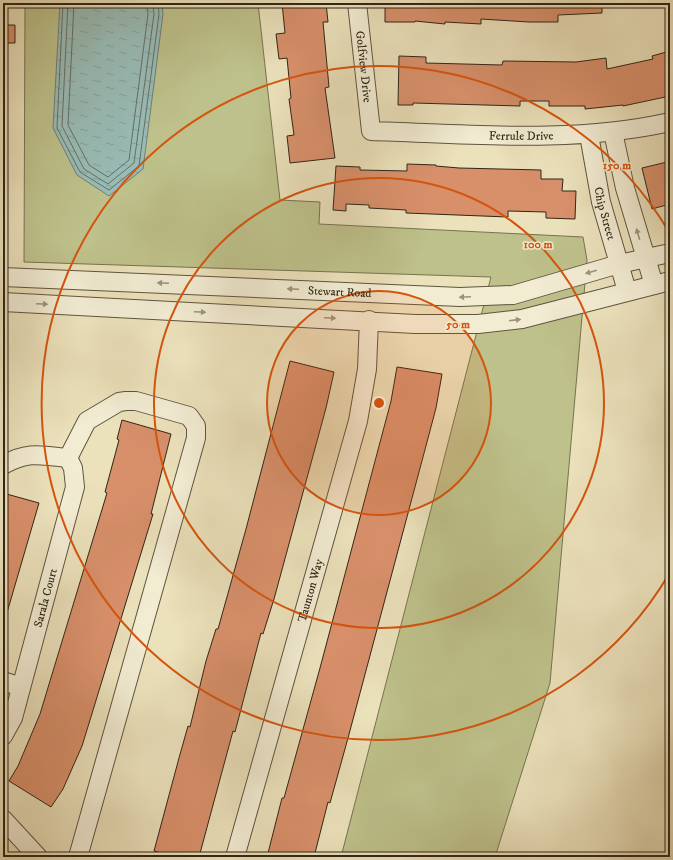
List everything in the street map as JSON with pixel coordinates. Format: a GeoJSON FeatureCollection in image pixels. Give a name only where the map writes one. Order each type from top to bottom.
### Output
{"type":"FeatureCollection","features":[{"type":"Feature","properties":{"kind":"street","name":"Golfview Drive"},"geometry":{"type":"LineString","coordinates":[[357,3],[371,131]]}},
{"type":"Feature","properties":{"kind":"street","name":"Ferrule Drive"},"geometry":{"type":"LineString","coordinates":[[371,131],[532,136],[613,132],[670,122]]}},
{"type":"Feature","properties":{"kind":"street","name":"Chip Street"},"geometry":{"type":"LineString","coordinates":[[613,132],[625,188],[645,257],[662,282]]}},
{"type":"Feature","properties":{"kind":"street","name":"Chip Street"},"geometry":{"type":"LineString","coordinates":[[589,134],[601,202],[627,291]]}},
{"type":"Feature","properties":{"kind":"street","name":"Stewart Road"},"geometry":{"type":"LineString","coordinates":[[3,277],[460,297],[513,295],[645,257],[670,252]]}},
{"type":"Feature","properties":{"kind":"street"},"geometry":{"type":"LineString","coordinates":[[3,302],[370,320],[415,324],[478,324],[522,319],[662,282]]}},
{"type":"Feature","properties":{"kind":"street","name":"Taunton Way"},"geometry":{"type":"LineString","coordinates":[[235,857],[358,421],[367,369],[370,320]]}},
{"type":"Feature","properties":{"kind":"street"},"geometry":{"type":"LineString","coordinates":[[3,466],[24,455],[33,454],[68,458],[87,421],[119,402],[136,401],[189,416],[196,426],[196,438],[78,857]]}},
{"type":"Feature","properties":{"kind":"street","name":"Sarala Court"},"geometry":{"type":"LineString","coordinates":[[3,736],[13,718],[75,487],[73,468],[68,458]]}},
{"type":"Feature","properties":{"kind":"street"},"geometry":{"type":"LineString","coordinates":[[3,682],[21,687]]}},
{"type":"Feature","properties":{"kind":"street"},"geometry":{"type":"LineString","coordinates":[[3,819],[38,857]]}},
{"type":"Feature","properties":{"kind":"green space"},"geometry":{"type":"Polygon","coordinates":[[[25,3],[258,3],[280,200],[320,202],[319,224],[583,237],[587,260],[550,683],[495,857],[341,857],[491,277],[24,262],[25,3]]]}},
{"type":"Feature","properties":{"kind":"water"},"geometry":{"type":"Polygon","coordinates":[[[60,3],[162,3],[163,14],[143,169],[109,196],[77,175],[53,128],[60,3]]]}},
{"type":"Feature","properties":{"kind":"building"},"geometry":{"type":"Polygon","coordinates":[[[282,3],[326,3],[328,22],[323,22],[329,87],[325,88],[335,158],[290,163],[287,136],[294,135],[289,99],[291,98],[287,58],[279,59],[276,34],[285,33],[282,3]]]}},
{"type":"Feature","properties":{"kind":"building"},"geometry":{"type":"Polygon","coordinates":[[[385,3],[602,3],[602,13],[558,15],[558,22],[481,19],[481,24],[445,22],[445,24],[415,21],[385,22],[385,3]]]}},
{"type":"Feature","properties":{"kind":"building"},"geometry":{"type":"Polygon","coordinates":[[[3,25],[15,25],[15,43],[3,43],[3,25]]]}},
{"type":"Feature","properties":{"kind":"building"},"geometry":{"type":"Polygon","coordinates":[[[670,51],[670,96],[623,106],[585,109],[585,106],[549,106],[549,101],[520,101],[520,106],[413,103],[413,105],[398,105],[399,56],[426,57],[426,63],[502,65],[503,61],[576,62],[606,58],[607,69],[653,59],[652,56],[670,51]]]}},
{"type":"Feature","properties":{"kind":"building"},"geometry":{"type":"Polygon","coordinates":[[[667,162],[670,173],[670,204],[652,209],[642,168],[667,162]]]}},
{"type":"Feature","properties":{"kind":"building"},"geometry":{"type":"Polygon","coordinates":[[[407,164],[436,165],[459,168],[541,170],[541,179],[563,179],[562,191],[576,191],[575,219],[546,218],[546,212],[508,211],[508,217],[406,213],[406,210],[369,208],[369,205],[346,204],[346,211],[333,210],[336,166],[360,167],[360,170],[407,171],[407,164]]]}},
{"type":"Feature","properties":{"kind":"building"},"geometry":{"type":"Polygon","coordinates":[[[290,361],[334,372],[326,408],[274,599],[263,634],[261,633],[235,732],[233,731],[199,857],[176,857],[154,851],[188,726],[190,727],[206,661],[216,629],[218,629],[246,529],[290,361]]]}},
{"type":"Feature","properties":{"kind":"building"},"geometry":{"type":"Polygon","coordinates":[[[397,367],[442,374],[436,408],[427,442],[348,738],[330,803],[328,802],[314,857],[267,857],[282,798],[284,798],[320,668],[391,401],[397,367]]]}},
{"type":"Feature","properties":{"kind":"building"},"geometry":{"type":"Polygon","coordinates":[[[122,420],[171,434],[151,514],[153,514],[82,746],[63,789],[51,807],[9,781],[18,766],[40,714],[107,493],[105,492],[119,440],[117,439],[122,420]]]}},
{"type":"Feature","properties":{"kind":"building"},"geometry":{"type":"Polygon","coordinates":[[[3,493],[39,503],[6,616],[3,615],[3,493]]]}}]}
